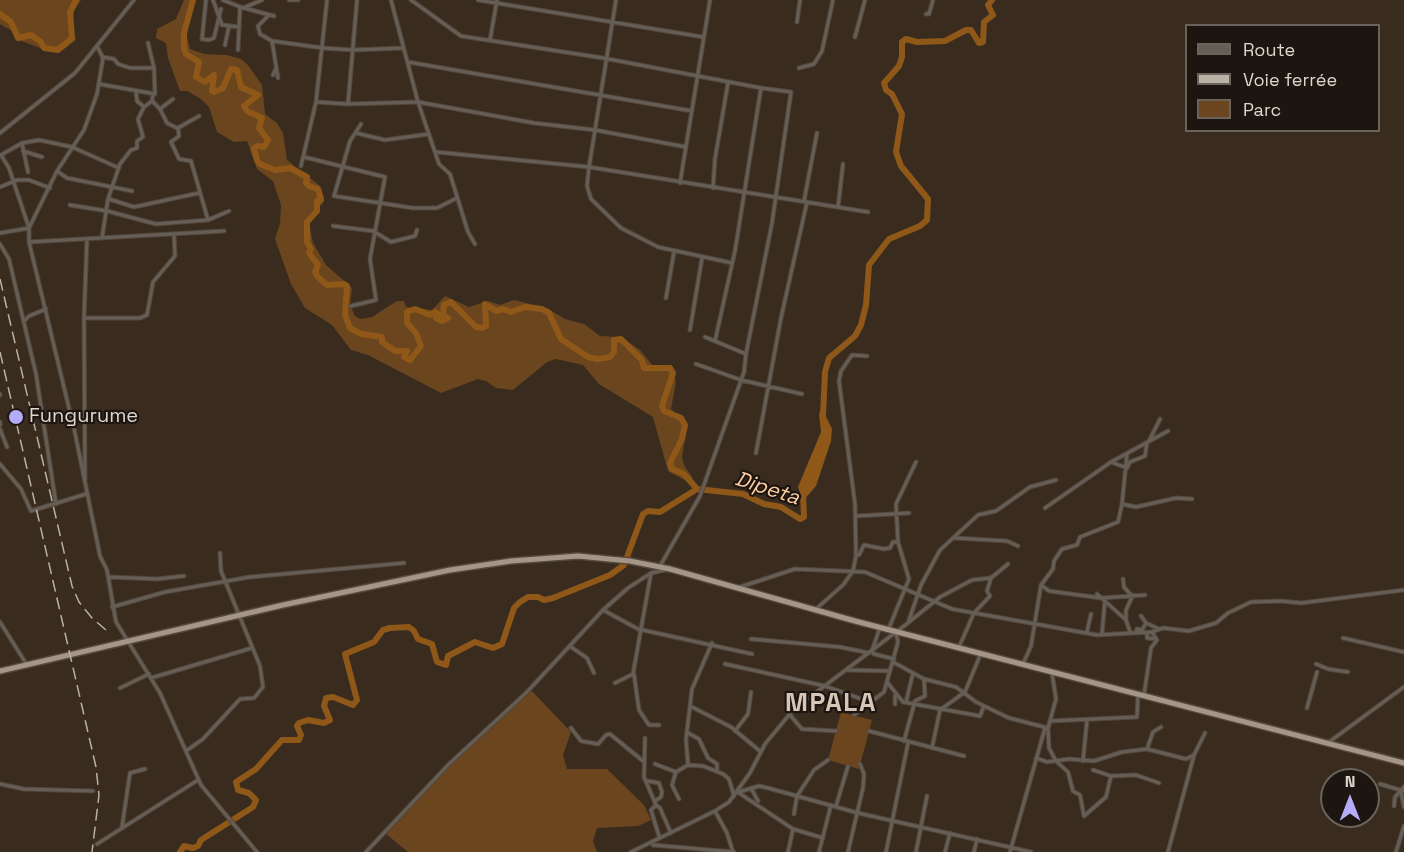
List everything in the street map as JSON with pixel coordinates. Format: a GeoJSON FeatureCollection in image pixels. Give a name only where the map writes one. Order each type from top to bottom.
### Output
{"type":"FeatureCollection","features":[{"type":"Feature","properties":{"kind":"highway"},"geometry":{"type":"LineString","coordinates":[[0,671],[239,615],[450,570],[511,561],[578,556],[630,561],[670,569],[893,630],[1404,763]]}},
{"type":"Feature","properties":{"kind":"street"},"geometry":{"type":"LineString","coordinates":[[0,132],[75,73],[98,48],[134,0]]}},
{"type":"Feature","properties":{"kind":"street"},"geometry":{"type":"LineString","coordinates":[[206,0],[202,39],[214,38],[221,9]]}},
{"type":"Feature","properties":{"kind":"street"},"geometry":{"type":"LineString","coordinates":[[213,0],[222,24]]}},
{"type":"Feature","properties":{"kind":"street"},"geometry":{"type":"LineString","coordinates":[[224,0],[241,8],[271,16],[258,30],[260,34],[272,41],[353,50],[403,48]]}},
{"type":"Feature","properties":{"kind":"street"},"geometry":{"type":"LineString","coordinates":[[241,8],[262,0]]}},
{"type":"Feature","properties":{"kind":"street"},"geometry":{"type":"LineString","coordinates":[[289,0],[298,0]]}},
{"type":"Feature","properties":{"kind":"street"},"geometry":{"type":"LineString","coordinates":[[301,166],[316,102],[327,0]]}},
{"type":"Feature","properties":{"kind":"street"},"geometry":{"type":"LineString","coordinates":[[348,104],[357,0]]}},
{"type":"Feature","properties":{"kind":"street"},"geometry":{"type":"LineString","coordinates":[[391,0],[418,102],[439,164],[450,174],[475,244]]}},
{"type":"Feature","properties":{"kind":"street"},"geometry":{"type":"LineString","coordinates":[[411,0],[461,36],[791,92],[772,223],[741,380],[700,496],[660,567]]}},
{"type":"Feature","properties":{"kind":"street"},"geometry":{"type":"LineString","coordinates":[[478,0],[703,37]]}},
{"type":"Feature","properties":{"kind":"street"},"geometry":{"type":"LineString","coordinates":[[616,0],[589,167],[587,186],[591,200],[598,209],[621,228],[651,245],[674,252],[732,263]]}},
{"type":"Feature","properties":{"kind":"street"},"geometry":{"type":"LineString","coordinates":[[680,183],[710,0]]}},
{"type":"Feature","properties":{"kind":"street"},"geometry":{"type":"LineString","coordinates":[[797,22],[800,0]]}},
{"type":"Feature","properties":{"kind":"street"},"geometry":{"type":"LineString","coordinates":[[799,69],[814,64],[822,51],[833,0]]}},
{"type":"Feature","properties":{"kind":"street"},"geometry":{"type":"LineString","coordinates":[[855,37],[865,0]]}},
{"type":"Feature","properties":{"kind":"street"},"geometry":{"type":"LineString","coordinates":[[926,14],[929,14],[933,0]]}},
{"type":"Feature","properties":{"kind":"street"},"geometry":{"type":"LineString","coordinates":[[490,40],[497,2]]}},
{"type":"Feature","properties":{"kind":"street"},"geometry":{"type":"LineString","coordinates":[[238,50],[241,8]]}},
{"type":"Feature","properties":{"kind":"street"},"geometry":{"type":"LineString","coordinates":[[217,27],[222,24],[239,27]]}},
{"type":"Feature","properties":{"kind":"street"},"geometry":{"type":"LineString","coordinates":[[225,45],[230,26]]}},
{"type":"Feature","properties":{"kind":"street"},"geometry":{"type":"LineString","coordinates":[[272,41],[278,78]]}},
{"type":"Feature","properties":{"kind":"street"},"geometry":{"type":"LineString","coordinates":[[102,238],[112,187],[119,168],[143,137],[138,119],[144,107],[152,101],[154,68],[148,43]]}},
{"type":"Feature","properties":{"kind":"street"},"geometry":{"type":"LineString","coordinates":[[29,228],[57,171],[84,130],[99,84],[102,57],[98,48]]}},
{"type":"Feature","properties":{"kind":"street"},"geometry":{"type":"LineString","coordinates":[[102,57],[114,59],[118,64],[130,68],[154,68]]}},
{"type":"Feature","properties":{"kind":"street"},"geometry":{"type":"LineString","coordinates":[[408,62],[692,111]]}},
{"type":"Feature","properties":{"kind":"street"},"geometry":{"type":"LineString","coordinates":[[270,64],[276,68]]}},
{"type":"Feature","properties":{"kind":"street"},"geometry":{"type":"LineString","coordinates":[[273,75],[276,68]]}},
{"type":"Feature","properties":{"kind":"street"},"geometry":{"type":"LineString","coordinates":[[713,188],[715,159],[728,83]]}},
{"type":"Feature","properties":{"kind":"street"},"geometry":{"type":"LineString","coordinates":[[99,84],[153,95]]}},
{"type":"Feature","properties":{"kind":"street"},"geometry":{"type":"LineString","coordinates":[[715,341],[732,263],[761,88]]}},
{"type":"Feature","properties":{"kind":"street"},"geometry":{"type":"LineString","coordinates":[[136,91],[137,101],[144,107]]}},
{"type":"Feature","properties":{"kind":"street"},"geometry":{"type":"LineString","coordinates":[[160,109],[173,99]]}},
{"type":"Feature","properties":{"kind":"street"},"geometry":{"type":"LineString","coordinates":[[152,101],[160,109],[167,123],[178,128]]}},
{"type":"Feature","properties":{"kind":"street"},"geometry":{"type":"LineString","coordinates":[[316,102],[348,104],[418,102],[686,147]]}},
{"type":"Feature","properties":{"kind":"street"},"geometry":{"type":"LineString","coordinates":[[178,128],[199,116]]}},
{"type":"Feature","properties":{"kind":"street"},"geometry":{"type":"LineString","coordinates":[[361,124],[350,141],[334,196],[413,208],[437,208],[457,198]]}},
{"type":"Feature","properties":{"kind":"street"},"geometry":{"type":"LineString","coordinates":[[178,128],[179,136],[171,142],[179,159],[191,161],[208,220]]}},
{"type":"Feature","properties":{"kind":"street"},"geometry":{"type":"LineString","coordinates":[[356,133],[385,140],[429,134]]}},
{"type":"Feature","properties":{"kind":"street"},"geometry":{"type":"LineString","coordinates":[[756,453],[817,133]]}},
{"type":"Feature","properties":{"kind":"street"},"geometry":{"type":"LineString","coordinates":[[119,168],[72,147],[39,140],[22,143],[1,154],[9,168],[29,228],[29,242],[116,622],[150,676],[198,780],[257,852]]}},
{"type":"Feature","properties":{"kind":"street"},"geometry":{"type":"LineString","coordinates":[[22,143],[28,172]]}},
{"type":"Feature","properties":{"kind":"street"},"geometry":{"type":"LineString","coordinates":[[23,151],[42,157]]}},
{"type":"Feature","properties":{"kind":"street"},"geometry":{"type":"LineString","coordinates":[[436,152],[589,167],[868,212]]}},
{"type":"Feature","properties":{"kind":"street"},"geometry":{"type":"LineString","coordinates":[[304,156],[385,177],[373,231],[370,259],[376,300],[351,306]]}},
{"type":"Feature","properties":{"kind":"street"},"geometry":{"type":"LineString","coordinates":[[838,207],[843,164]]}},
{"type":"Feature","properties":{"kind":"street"},"geometry":{"type":"LineString","coordinates":[[57,171],[67,178],[132,191]]}},
{"type":"Feature","properties":{"kind":"street"},"geometry":{"type":"LineString","coordinates":[[0,187],[13,182],[29,180],[50,188]]}},
{"type":"Feature","properties":{"kind":"street"},"geometry":{"type":"LineString","coordinates":[[108,199],[139,206],[199,193]]}},
{"type":"Feature","properties":{"kind":"street"},"geometry":{"type":"LineString","coordinates":[[70,205],[107,211],[156,224],[208,220],[230,211]]}},
{"type":"Feature","properties":{"kind":"street"},"geometry":{"type":"LineString","coordinates":[[333,226],[373,231],[391,242],[415,236],[417,230]]}},
{"type":"Feature","properties":{"kind":"street"},"geometry":{"type":"LineString","coordinates":[[0,233],[29,228]]}},
{"type":"Feature","properties":{"kind":"street"},"geometry":{"type":"LineString","coordinates":[[29,242],[224,231]]}},
{"type":"Feature","properties":{"kind":"street"},"geometry":{"type":"LineString","coordinates":[[84,318],[140,318],[147,315],[153,282],[176,256],[174,234]]}},
{"type":"Feature","properties":{"kind":"street"},"geometry":{"type":"LineString","coordinates":[[85,486],[84,318],[87,239]]}},
{"type":"Feature","properties":{"kind":"street"},"geometry":{"type":"LineString","coordinates":[[0,244],[9,259],[36,374],[56,504]]}},
{"type":"Feature","properties":{"kind":"street"},"geometry":{"type":"LineString","coordinates":[[666,298],[674,252]]}},
{"type":"Feature","properties":{"kind":"street"},"geometry":{"type":"LineString","coordinates":[[690,330],[702,258]]}},
{"type":"Feature","properties":{"kind":"street"},"geometry":{"type":"LineString","coordinates":[[24,321],[46,309]]}},
{"type":"Feature","properties":{"kind":"street"},"geometry":{"type":"LineString","coordinates":[[705,337],[746,354]]}},
{"type":"Feature","properties":{"kind":"street"},"geometry":{"type":"LineString","coordinates":[[816,609],[837,591],[853,571],[856,555],[856,516],[839,381],[841,371],[852,355],[867,356]]}},
{"type":"Feature","properties":{"kind":"street"},"geometry":{"type":"LineString","coordinates":[[696,364],[741,380],[802,394]]}},
{"type":"Feature","properties":{"kind":"street"},"geometry":{"type":"LineString","coordinates":[[1127,468],[1130,462],[1145,456],[1148,442],[1160,419]]}},
{"type":"Feature","properties":{"kind":"street"},"geometry":{"type":"LineString","coordinates":[[0,427],[7,447]]}},
{"type":"Feature","properties":{"kind":"street"},"geometry":{"type":"LineString","coordinates":[[1045,508],[1111,462],[1168,430]]}},
{"type":"Feature","properties":{"kind":"street"},"geometry":{"type":"LineString","coordinates":[[1023,664],[1031,646],[1041,585],[1053,569],[1054,561],[1062,549],[1077,544],[1080,537],[1118,522],[1127,468],[1127,454]]}},
{"type":"Feature","properties":{"kind":"street"},"geometry":{"type":"LineString","coordinates":[[855,715],[884,692],[898,642],[893,630],[909,579],[898,542],[897,514],[899,496],[916,462]]}},
{"type":"Feature","properties":{"kind":"street"},"geometry":{"type":"LineString","coordinates":[[1111,462],[1127,468]]}},
{"type":"Feature","properties":{"kind":"street"},"geometry":{"type":"LineString","coordinates":[[0,464],[21,489],[31,511],[87,494]]}},
{"type":"Feature","properties":{"kind":"street"},"geometry":{"type":"LineString","coordinates":[[908,623],[917,595],[935,556],[978,515],[996,511],[1037,484],[1056,480]]}},
{"type":"Feature","properties":{"kind":"street"},"geometry":{"type":"LineString","coordinates":[[1122,504],[1136,507],[1176,498],[1192,499]]}},
{"type":"Feature","properties":{"kind":"street"},"geometry":{"type":"LineString","coordinates":[[856,516],[909,513]]}},
{"type":"Feature","properties":{"kind":"street"},"geometry":{"type":"LineString","coordinates":[[953,539],[978,538],[985,541],[1006,541],[1018,546]]}},
{"type":"Feature","properties":{"kind":"street"},"geometry":{"type":"LineString","coordinates":[[856,555],[859,555],[864,545],[884,549],[890,548],[893,542],[898,542]]}},
{"type":"Feature","properties":{"kind":"street"},"geometry":{"type":"LineString","coordinates":[[186,751],[203,739],[240,699],[254,698],[260,693],[262,672],[224,580],[220,553]]}},
{"type":"Feature","properties":{"kind":"street"},"geometry":{"type":"LineString","coordinates":[[112,607],[224,580],[303,574],[338,567],[404,563]]}},
{"type":"Feature","properties":{"kind":"street"},"geometry":{"type":"LineString","coordinates":[[959,647],[974,613],[990,596],[987,591],[991,578],[1008,564]]}},
{"type":"Feature","properties":{"kind":"street"},"geometry":{"type":"LineString","coordinates":[[366,852],[449,764],[526,693],[603,610],[628,588],[651,573],[670,569]]}},
{"type":"Feature","properties":{"kind":"street"},"geometry":{"type":"LineString","coordinates":[[738,588],[795,569],[853,571],[876,575],[932,602],[974,613],[1034,626],[1102,634],[1177,628],[1189,631],[1216,623],[1228,613],[1251,602],[1301,603],[1404,590]]}},
{"type":"Feature","properties":{"kind":"street"},"geometry":{"type":"LineString","coordinates":[[651,573],[633,674],[639,710],[649,725],[659,725]]}},
{"type":"Feature","properties":{"kind":"street"},"geometry":{"type":"LineString","coordinates":[[107,577],[157,579],[184,576]]}},
{"type":"Feature","properties":{"kind":"street"},"geometry":{"type":"LineString","coordinates":[[631,852],[715,811],[735,794],[761,752],[790,715],[870,652],[893,630],[908,623],[932,602],[972,580],[991,578]]}},
{"type":"Feature","properties":{"kind":"street"},"geometry":{"type":"LineString","coordinates":[[1123,579],[1124,587],[1132,595]]}},
{"type":"Feature","properties":{"kind":"street"},"geometry":{"type":"LineString","coordinates":[[1041,585],[1049,591],[1104,597],[1145,595]]}},
{"type":"Feature","properties":{"kind":"street"},"geometry":{"type":"LineString","coordinates":[[1097,594],[1104,597],[1114,611],[1126,620]]}},
{"type":"Feature","properties":{"kind":"street"},"geometry":{"type":"LineString","coordinates":[[1130,632],[1126,610],[1132,595]]}},
{"type":"Feature","properties":{"kind":"street"},"geometry":{"type":"LineString","coordinates":[[1102,634],[1106,616],[1104,597]]}},
{"type":"Feature","properties":{"kind":"street"},"geometry":{"type":"LineString","coordinates":[[603,610],[630,626],[640,629],[665,631],[752,654]]}},
{"type":"Feature","properties":{"kind":"street"},"geometry":{"type":"LineString","coordinates":[[1106,616],[1114,611]]}},
{"type":"Feature","properties":{"kind":"street"},"geometry":{"type":"LineString","coordinates":[[1087,632],[1091,614]]}},
{"type":"Feature","properties":{"kind":"street"},"geometry":{"type":"LineString","coordinates":[[1141,616],[1146,623],[1159,629]]}},
{"type":"Feature","properties":{"kind":"street"},"geometry":{"type":"LineString","coordinates":[[0,622],[27,665]]}},
{"type":"Feature","properties":{"kind":"street"},"geometry":{"type":"LineString","coordinates":[[1136,632],[1137,629],[1142,630],[1146,623]]}},
{"type":"Feature","properties":{"kind":"street"},"geometry":{"type":"LineString","coordinates":[[870,652],[880,626]]}},
{"type":"Feature","properties":{"kind":"street"},"geometry":{"type":"LineString","coordinates":[[1149,632],[1147,638],[1156,639]]}},
{"type":"Feature","properties":{"kind":"street"},"geometry":{"type":"LineString","coordinates":[[1149,632],[1156,639]]}},
{"type":"Feature","properties":{"kind":"street"},"geometry":{"type":"LineString","coordinates":[[1343,638],[1404,652]]}},
{"type":"Feature","properties":{"kind":"street"},"geometry":{"type":"LineString","coordinates":[[751,639],[870,652],[893,661],[924,678],[945,683],[965,692],[984,706],[1023,724],[1047,728]]}},
{"type":"Feature","properties":{"kind":"street"},"geometry":{"type":"LineString","coordinates":[[1050,721],[1137,717],[1151,648],[1156,639]]}},
{"type":"Feature","properties":{"kind":"street"},"geometry":{"type":"LineString","coordinates":[[688,765],[687,733],[692,689],[712,643]]}},
{"type":"Feature","properties":{"kind":"street"},"geometry":{"type":"LineString","coordinates":[[571,647],[591,663],[594,673]]}},
{"type":"Feature","properties":{"kind":"street"},"geometry":{"type":"LineString","coordinates":[[120,688],[150,676],[252,648]]}},
{"type":"Feature","properties":{"kind":"street"},"geometry":{"type":"LineString","coordinates":[[932,748],[940,710],[965,692],[981,653]]}},
{"type":"Feature","properties":{"kind":"street"},"geometry":{"type":"LineString","coordinates":[[724,664],[825,686],[870,702]]}},
{"type":"Feature","properties":{"kind":"street"},"geometry":{"type":"LineString","coordinates":[[1316,664],[1328,669],[1348,672]]}},
{"type":"Feature","properties":{"kind":"street"},"geometry":{"type":"LineString","coordinates":[[846,670],[890,671]]}},
{"type":"Feature","properties":{"kind":"street"},"geometry":{"type":"LineString","coordinates":[[1010,852],[1036,758],[1056,699],[1052,671]]}},
{"type":"Feature","properties":{"kind":"street"},"geometry":{"type":"LineString","coordinates":[[1307,708],[1317,672]]}},
{"type":"Feature","properties":{"kind":"street"},"geometry":{"type":"LineString","coordinates":[[906,702],[913,673]]}},
{"type":"Feature","properties":{"kind":"street"},"geometry":{"type":"LineString","coordinates":[[615,683],[633,674]]}},
{"type":"Feature","properties":{"kind":"street"},"geometry":{"type":"LineString","coordinates":[[885,852],[893,821],[914,704],[925,696],[924,678]]}},
{"type":"Feature","properties":{"kind":"street"},"geometry":{"type":"LineString","coordinates":[[887,682],[895,694],[906,702],[914,704],[980,716],[984,706]]}},
{"type":"Feature","properties":{"kind":"street"},"geometry":{"type":"LineString","coordinates":[[1329,742],[1404,687]]}},
{"type":"Feature","properties":{"kind":"street"},"geometry":{"type":"LineString","coordinates":[[735,730],[748,714],[751,692]]}},
{"type":"Feature","properties":{"kind":"street"},"geometry":{"type":"LineString","coordinates":[[895,694],[895,704]]}},
{"type":"Feature","properties":{"kind":"street"},"geometry":{"type":"LineString","coordinates":[[690,706],[735,730],[761,752]]}},
{"type":"Feature","properties":{"kind":"street"},"geometry":{"type":"LineString","coordinates":[[790,715],[802,729],[836,731]]}},
{"type":"Feature","properties":{"kind":"street"},"geometry":{"type":"LineString","coordinates":[[1083,761],[1087,720]]}},
{"type":"Feature","properties":{"kind":"street"},"geometry":{"type":"LineString","coordinates":[[1147,749],[1153,732],[1161,727]]}},
{"type":"Feature","properties":{"kind":"street"},"geometry":{"type":"LineString","coordinates":[[571,728],[581,741],[598,744],[610,734],[643,761]]}},
{"type":"Feature","properties":{"kind":"street"},"geometry":{"type":"LineString","coordinates":[[1047,728],[1049,748],[1056,761],[1068,772],[1073,791],[1080,795],[1084,816],[1106,797],[1111,776]]}},
{"type":"Feature","properties":{"kind":"street"},"geometry":{"type":"LineString","coordinates":[[868,731],[964,756]]}},
{"type":"Feature","properties":{"kind":"street"},"geometry":{"type":"LineString","coordinates":[[687,733],[699,739],[708,758],[717,764],[717,771]]}},
{"type":"Feature","properties":{"kind":"street"},"geometry":{"type":"LineString","coordinates":[[1168,852],[1194,755],[1204,734]]}},
{"type":"Feature","properties":{"kind":"street"},"geometry":{"type":"LineString","coordinates":[[645,738],[644,777],[671,833]]}},
{"type":"Feature","properties":{"kind":"street"},"geometry":{"type":"LineString","coordinates":[[1036,758],[1083,761],[1147,749],[1186,759],[1194,755]]}},
{"type":"Feature","properties":{"kind":"street"},"geometry":{"type":"LineString","coordinates":[[794,814],[797,796],[813,770],[828,760]]}},
{"type":"Feature","properties":{"kind":"street"},"geometry":{"type":"LineString","coordinates":[[655,764],[676,772]]}},
{"type":"Feature","properties":{"kind":"street"},"geometry":{"type":"LineString","coordinates":[[679,799],[672,785],[676,772],[688,765],[697,764],[717,771],[729,779],[735,794],[793,829],[823,838]]}},
{"type":"Feature","properties":{"kind":"street"},"geometry":{"type":"LineString","coordinates":[[848,852],[858,813],[864,774],[860,764]]}},
{"type":"Feature","properties":{"kind":"street"},"geometry":{"type":"LineString","coordinates":[[819,852],[848,766]]}},
{"type":"Feature","properties":{"kind":"street"},"geometry":{"type":"LineString","coordinates":[[122,827],[130,773],[145,769]]}},
{"type":"Feature","properties":{"kind":"street"},"geometry":{"type":"LineString","coordinates":[[1093,770],[1111,776],[1136,775],[1159,783]]}},
{"type":"Feature","properties":{"kind":"street"},"geometry":{"type":"LineString","coordinates":[[97,844],[198,780]]}},
{"type":"Feature","properties":{"kind":"street"},"geometry":{"type":"LineString","coordinates":[[648,782],[659,783],[662,792],[662,797],[651,810],[659,837]]}},
{"type":"Feature","properties":{"kind":"street"},"geometry":{"type":"LineString","coordinates":[[0,784],[24,789],[93,791]]}},
{"type":"Feature","properties":{"kind":"street"},"geometry":{"type":"LineString","coordinates":[[1380,784],[1402,791]]}},
{"type":"Feature","properties":{"kind":"street"},"geometry":{"type":"LineString","coordinates":[[735,794],[750,788],[768,788],[858,813],[1032,852]]}},
{"type":"Feature","properties":{"kind":"street"},"geometry":{"type":"LineString","coordinates":[[750,788],[758,801]]}},
{"type":"Feature","properties":{"kind":"street"},"geometry":{"type":"LineString","coordinates":[[1402,791],[1404,807]]}},
{"type":"Feature","properties":{"kind":"street"},"geometry":{"type":"LineString","coordinates":[[1394,806],[1402,791]]}},
{"type":"Feature","properties":{"kind":"street"},"geometry":{"type":"LineString","coordinates":[[916,852],[927,796]]}},
{"type":"Feature","properties":{"kind":"street"},"geometry":{"type":"LineString","coordinates":[[653,843],[734,852],[728,833],[715,811]]}},
{"type":"Feature","properties":{"kind":"street"},"geometry":{"type":"LineString","coordinates":[[1396,852],[1404,826]]}},
{"type":"Feature","properties":{"kind":"street"},"geometry":{"type":"LineString","coordinates":[[788,852],[793,829]]}},
{"type":"Feature","properties":{"kind":"street"},"geometry":{"type":"LineString","coordinates":[[945,852],[950,833]]}},
{"type":"Feature","properties":{"kind":"street"},"geometry":{"type":"LineString","coordinates":[[974,852],[977,839]]}},
{"type":"Feature","properties":{"kind":"street"},"geometry":{"type":"LineString","coordinates":[[653,843],[654,852]]}},
{"type":"Feature","properties":{"kind":"green space"},"geometry":{"type":"Polygon","coordinates":[[[0,0],[81,0],[74,11],[72,29],[76,40],[60,52],[51,52],[16,39],[12,31],[0,24],[0,0]]]}},
{"type":"Feature","properties":{"kind":"green space"},"geometry":{"type":"Polygon","coordinates":[[[184,0],[195,0],[186,33],[190,49],[204,54],[226,55],[241,59],[248,65],[262,85],[265,114],[277,123],[283,133],[287,160],[320,186],[324,197],[322,205],[319,206],[319,213],[309,222],[313,243],[326,265],[352,288],[350,305],[355,316],[360,319],[372,317],[397,301],[404,301],[406,307],[432,310],[445,296],[469,307],[488,301],[500,305],[514,300],[547,308],[565,319],[584,324],[600,336],[621,337],[640,350],[653,366],[672,367],[676,382],[671,409],[687,424],[682,458],[693,478],[686,481],[668,471],[653,417],[599,384],[583,365],[556,359],[547,362],[513,390],[496,388],[478,379],[441,393],[368,355],[351,350],[332,325],[305,308],[291,284],[275,239],[280,224],[281,205],[273,181],[257,169],[247,141],[234,142],[217,132],[209,107],[187,91],[180,91],[168,58],[166,43],[156,38],[157,29],[176,19],[184,0]]]}},
{"type":"Feature","properties":{"kind":"green space"},"geometry":{"type":"Polygon","coordinates":[[[531,690],[571,732],[563,755],[567,769],[607,769],[644,805],[651,820],[638,826],[597,828],[593,841],[597,852],[408,852],[386,834],[451,765],[531,690]]]}},
{"type":"Feature","properties":{"kind":"green space"},"geometry":{"type":"Polygon","coordinates":[[[841,712],[872,720],[859,769],[828,760],[841,712]]]}},
{"type":"Feature","properties":{"kind":"shaded area"},"geometry":{"type":"Polygon","coordinates":[[[822,408],[832,429],[831,441],[816,486],[803,501],[798,487],[821,432],[819,414],[822,408]]]}},
{"type":"Feature","properties":{"kind":"waterway","name":"Dipeta"},"geometry":{"type":"LineString","coordinates":[[0,14],[11,22],[18,38],[31,35],[41,42],[44,48],[58,50],[72,38],[70,12],[76,0]]}},
{"type":"Feature","properties":{"kind":"waterway","name":"Dipeta"},"geometry":{"type":"LineString","coordinates":[[193,0],[184,33],[184,48],[186,54],[199,62],[196,77],[205,82],[214,75],[212,91],[214,92],[223,88],[231,69],[237,70],[241,87],[258,95],[244,106],[247,111],[262,118],[259,128],[268,140],[264,147],[254,148],[257,160],[260,164],[275,170],[290,168],[307,177],[306,183],[318,189],[321,200],[317,201],[317,211],[307,222],[307,242],[311,249],[309,253],[318,265],[315,272],[327,285],[344,284],[347,286],[345,315],[350,328],[361,334],[382,337],[382,342],[395,351],[407,351],[404,357],[410,360],[421,346],[416,333],[407,323],[407,312],[415,309],[430,315],[435,312],[438,314],[436,318],[442,321],[448,318],[443,315],[444,305],[451,302],[476,327],[482,328],[486,326],[485,304],[496,311],[503,309],[511,312],[525,307],[542,309],[549,313],[561,339],[588,357],[597,359],[610,357],[614,352],[614,340],[621,339],[642,360],[644,368],[670,368],[673,373],[662,406],[664,411],[681,418],[685,425],[682,439],[670,463],[672,469],[684,474],[697,489],[743,494],[764,504],[781,507],[800,519],[804,517],[803,493]]}},
{"type":"Feature","properties":{"kind":"waterway","name":"Dipeta"},"geometry":{"type":"LineString","coordinates":[[823,416],[825,372],[829,358],[855,336],[861,325],[866,305],[869,265],[889,239],[920,226],[927,220],[928,199],[901,166],[896,152],[902,114],[884,83],[899,66],[902,57],[902,42],[906,39],[917,42],[945,41],[966,30],[971,30],[979,43],[983,42],[984,22],[993,15],[988,5],[992,0]]}},
{"type":"Feature","properties":{"kind":"waterway"},"geometry":{"type":"LineString","coordinates":[[180,852],[184,846],[193,848],[198,846],[201,840],[253,807],[256,800],[249,793],[238,790],[236,782],[256,769],[282,740],[299,740],[301,735],[297,726],[299,723],[308,720],[324,723],[330,720],[324,706],[326,698],[333,697],[353,705],[357,700],[345,654],[374,642],[383,630],[390,628],[409,627],[418,639],[432,644],[437,662],[446,665],[448,656],[475,642],[493,648],[502,644],[514,608],[520,602],[528,597],[538,597],[544,600],[553,598],[610,575],[624,565],[643,514],[648,511],[660,512],[697,489]]}},
{"type":"Feature","properties":{"kind":"railway"},"geometry":{"type":"LineString","coordinates":[[0,279],[72,586],[79,602],[106,630]]}},
{"type":"Feature","properties":{"kind":"railway"},"geometry":{"type":"LineString","coordinates":[[0,352],[96,767],[99,795],[92,852]]}},
{"type":"Feature","properties":{"kind":"place","name":"Fungurume"},"geometry":{"type":"Point","coordinates":[16,417]}},
{"type":"Feature","properties":{"kind":"district","name":"MPALA"},"geometry":{"type":"Point","coordinates":[831,704]}}]}
